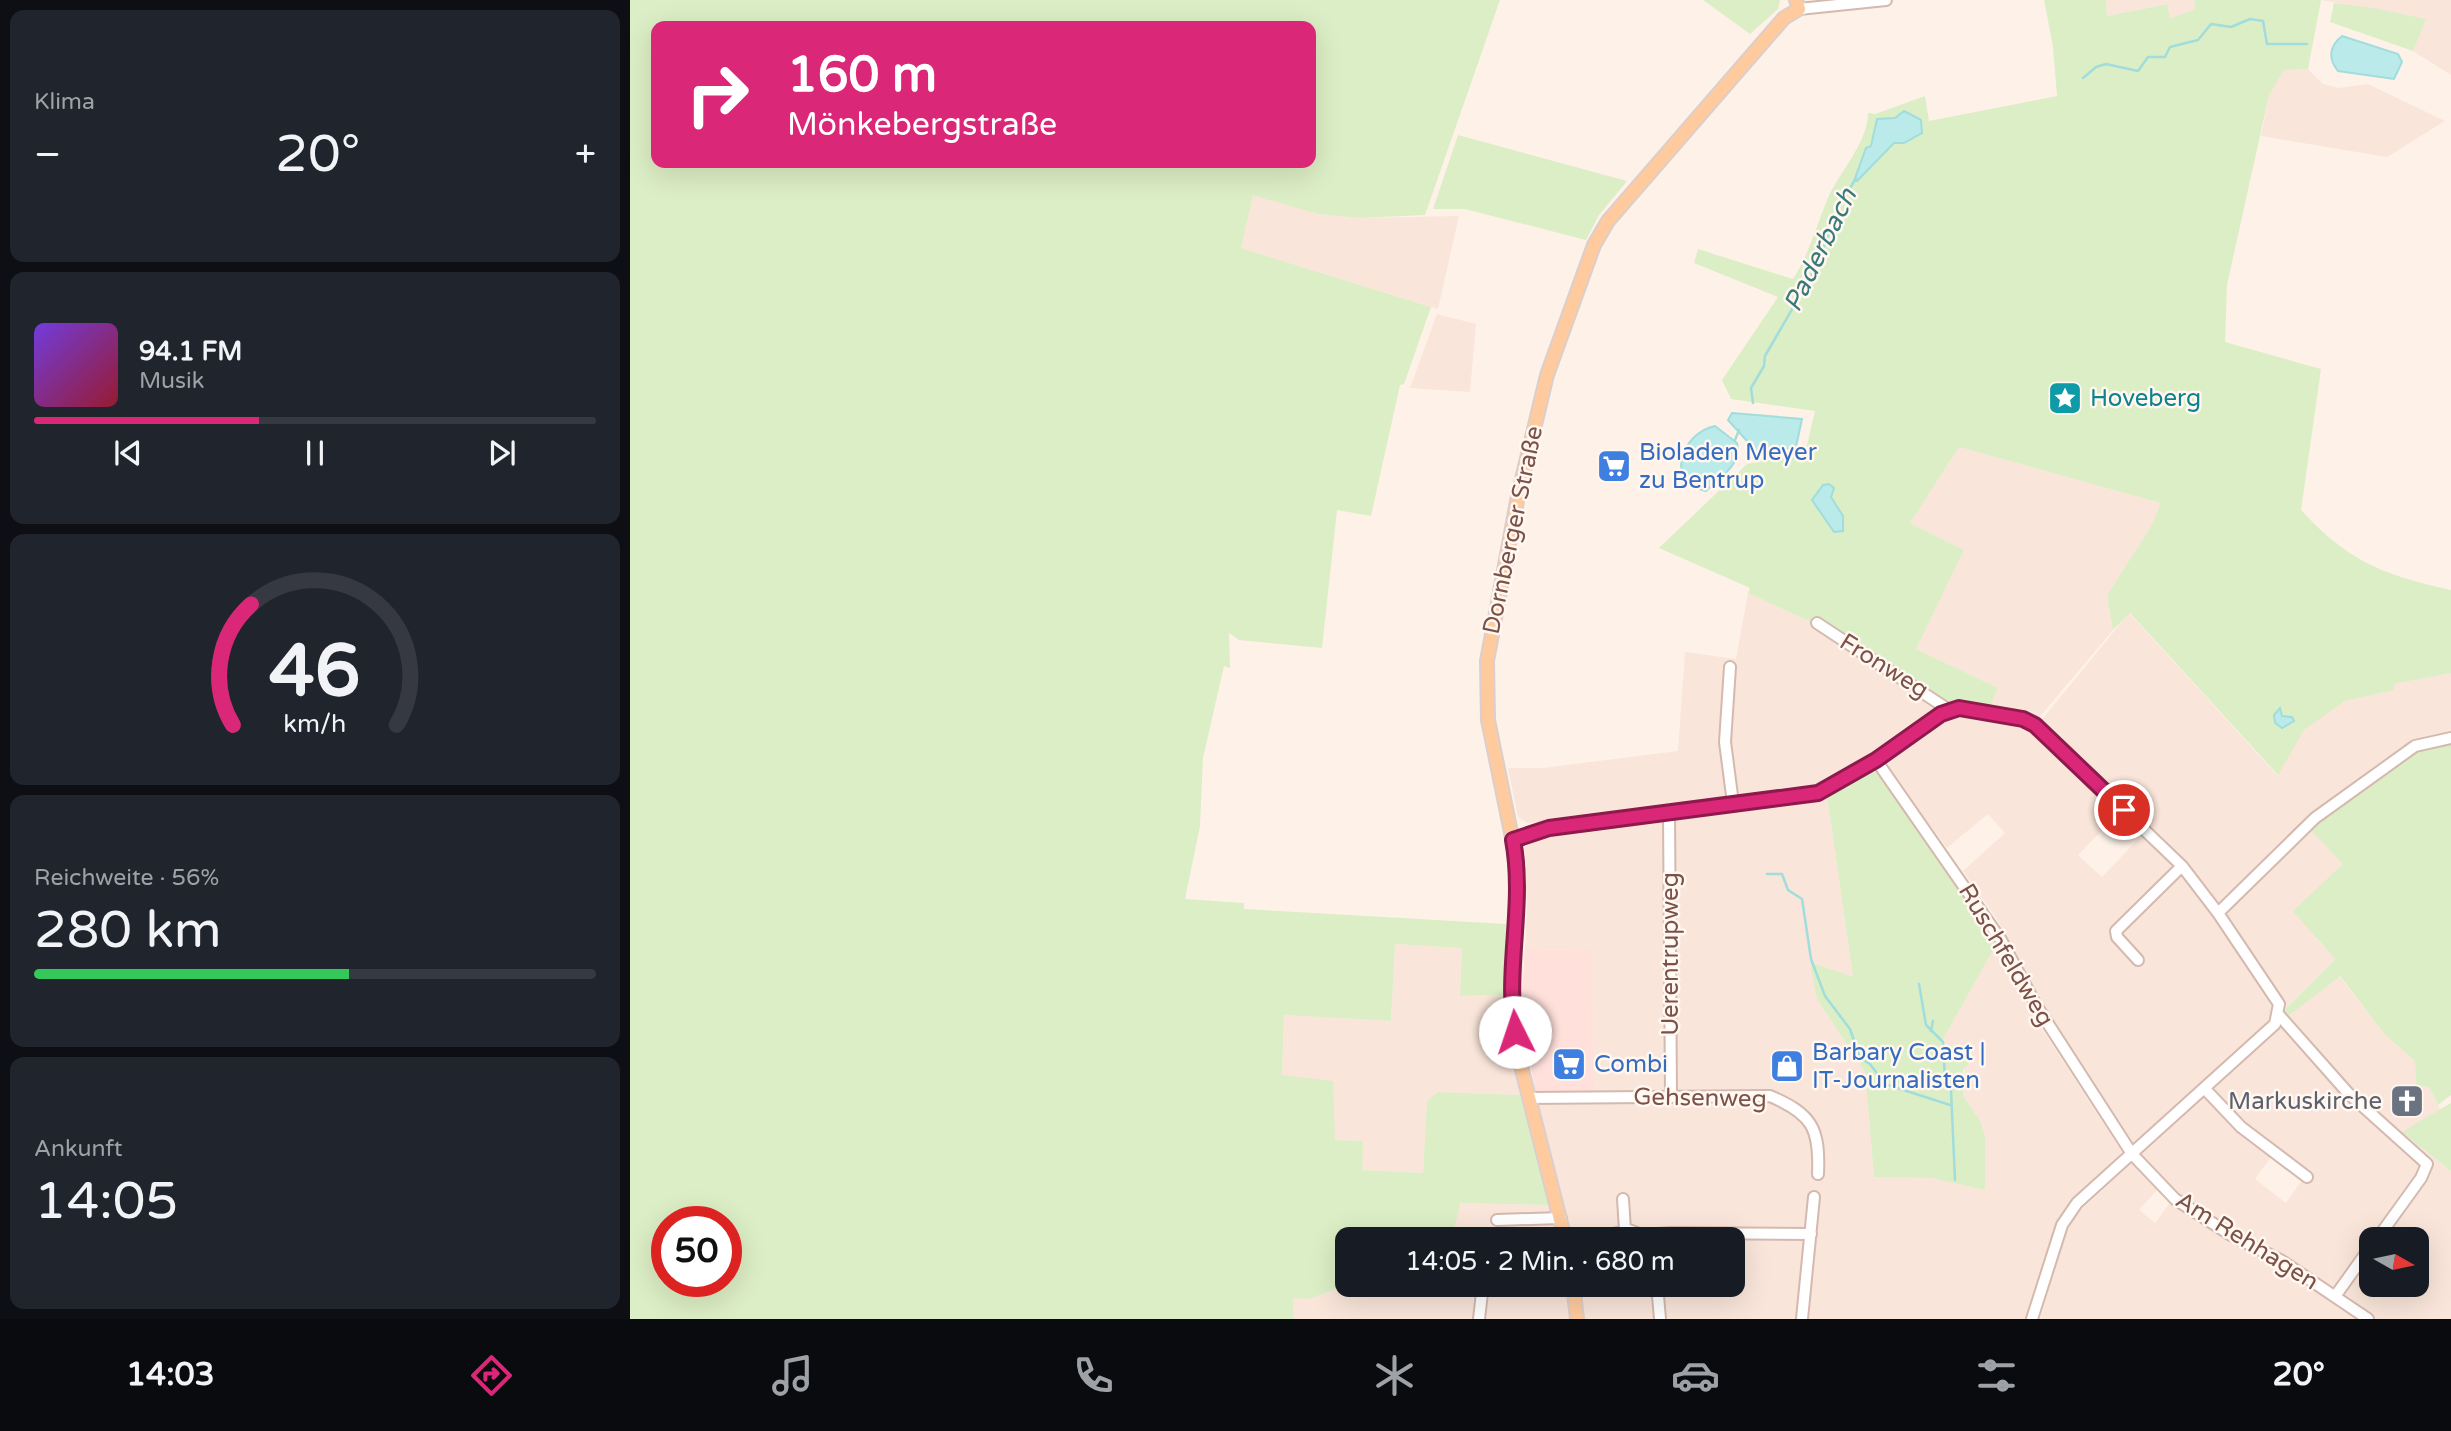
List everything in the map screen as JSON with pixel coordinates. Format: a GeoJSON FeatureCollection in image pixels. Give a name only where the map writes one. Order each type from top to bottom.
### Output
{"type":"FeatureCollection","features":[{"type":"Feature","properties":{"kind":"main road","name":"Dornberger Straße"},"geometry":{"type":"LineString","coordinates":[[1562,1227],[1529,1098],[1512,1011],[1518,908],[1513,840],[1488,720],[1488,659],[1524,472],[1557,344],[1594,245],[1608,221],[1798,5]]}},
{"type":"Feature","properties":{"kind":"main road"},"geometry":{"type":"LineString","coordinates":[[1574,1297],[1577,1319]]}},
{"type":"Feature","properties":{"kind":"street","name":"Dornberger Straße"},"geometry":{"type":"LineString","coordinates":[[1798,5],[1886,0]]}},
{"type":"Feature","properties":{"kind":"street","name":"Fronweg"},"geometry":{"type":"LineString","coordinates":[[1817,623],[1949,710]]}},
{"type":"Feature","properties":{"kind":"street"},"geometry":{"type":"LineString","coordinates":[[1730,667],[1725,742],[1732,803]]}},
{"type":"Feature","properties":{"kind":"street"},"geometry":{"type":"LineString","coordinates":[[1513,840],[1549,828],[1818,793],[1876,760],[1949,710],[1959,708],[2023,719],[2035,725],[2182,866],[2218,913],[2279,1004],[2275,1024],[2069,1212],[2032,1319]]}},
{"type":"Feature","properties":{"kind":"street"},"geometry":{"type":"LineString","coordinates":[[2218,913],[2315,818],[2415,746],[2451,738]]}},
{"type":"Feature","properties":{"kind":"street","name":"Ruschfeldweg"},"geometry":{"type":"LineString","coordinates":[[1876,760],[1994,929],[2036,1005],[2132,1154]]}},
{"type":"Feature","properties":{"kind":"street","name":"Uerentrupweg"},"geometry":{"type":"LineString","coordinates":[[1669,812],[1671,1096]]}},
{"type":"Feature","properties":{"kind":"street"},"geometry":{"type":"LineString","coordinates":[[2138,960],[2116,931],[2182,866]]}},
{"type":"Feature","properties":{"kind":"street"},"geometry":{"type":"LineString","coordinates":[[2278,1014],[2348,1093],[2427,1164],[2421,1178],[2386,1227]]}},
{"type":"Feature","properties":{"kind":"street"},"geometry":{"type":"LineString","coordinates":[[2205,1088],[2241,1127],[2306,1177]]}},
{"type":"Feature","properties":{"kind":"street","name":"Gehsenweg"},"geometry":{"type":"LineString","coordinates":[[1529,1098],[1756,1094],[1770,1096],[1791,1104],[1814,1128],[1818,1141],[1818,1174]]}},
{"type":"Feature","properties":{"kind":"street","name":"Am Rehhagen"},"geometry":{"type":"LineString","coordinates":[[2132,1154],[2175,1199],[2336,1296],[2368,1319]]}},
{"type":"Feature","properties":{"kind":"street"},"geometry":{"type":"LineString","coordinates":[[1802,1319],[1814,1197]]}},
{"type":"Feature","properties":{"kind":"street"},"geometry":{"type":"LineString","coordinates":[[1623,1199],[1625,1227]]}},
{"type":"Feature","properties":{"kind":"street"},"geometry":{"type":"LineString","coordinates":[[1497,1220],[1560,1217]]}},
{"type":"Feature","properties":{"kind":"street"},"geometry":{"type":"LineString","coordinates":[[1745,1235],[1811,1234]]}},
{"type":"Feature","properties":{"kind":"street"},"geometry":{"type":"LineString","coordinates":[[2336,1296],[2359,1263]]}},
{"type":"Feature","properties":{"kind":"street"},"geometry":{"type":"LineString","coordinates":[[1479,1319],[1482,1297]]}},
{"type":"Feature","properties":{"kind":"street"},"geometry":{"type":"LineString","coordinates":[[1658,1297],[1660,1319]]}},
{"type":"Feature","properties":{"kind":"shaded area"},"geometry":{"type":"Polygon","coordinates":[[[2106,0],[2194,0],[2195,9],[2170,20],[2166,4],[2107,16],[2106,0]]]}},
{"type":"Feature","properties":{"kind":"shaded area"},"geometry":{"type":"Polygon","coordinates":[[[2321,0],[2451,0],[2451,75],[2413,51],[2425,19],[2321,0]]]}},
{"type":"Feature","properties":{"kind":"shaded area"},"geometry":{"type":"Polygon","coordinates":[[[2308,69],[2323,84],[2338,88],[2368,84],[2445,121],[2387,157],[2261,136],[2269,95],[2280,74],[2284,70],[2308,69]]]}},
{"type":"Feature","properties":{"kind":"shaded area"},"geometry":{"type":"Polygon","coordinates":[[[1253,194],[1317,214],[1360,218],[1459,216],[1438,309],[1241,248],[1253,194]]]}},
{"type":"Feature","properties":{"kind":"shaded area"},"geometry":{"type":"Polygon","coordinates":[[[1437,314],[1476,324],[1470,392],[1410,388],[1437,314]]]}},
{"type":"Feature","properties":{"kind":"shaded area"},"geometry":{"type":"Polygon","coordinates":[[[1959,447],[2161,503],[2150,528],[2107,595],[2113,630],[2037,720],[2025,711],[1991,705],[1998,688],[1916,649],[1964,550],[1910,523],[1959,447]]]}},
{"type":"Feature","properties":{"kind":"shaded area"},"geometry":{"type":"Polygon","coordinates":[[[1748,593],[1814,624],[1815,619],[1948,703],[1822,785],[1528,823],[1518,817],[1508,768],[1543,768],[1678,751],[1685,652],[1736,659],[1748,593]]]}},
{"type":"Feature","properties":{"kind":"shaded area"},"geometry":{"type":"Polygon","coordinates":[[[2129,613],[2277,775],[2304,730],[2345,701],[2394,690],[2394,684],[2451,673],[2451,741],[2343,864],[2316,938],[2335,959],[2285,1009],[2283,999],[2192,869],[2040,722],[2129,613]]]}},
{"type":"Feature","properties":{"kind":"shaded area"},"geometry":{"type":"Polygon","coordinates":[[[1967,713],[2026,727],[2119,813],[2078,855],[2102,877],[2142,835],[2173,866],[2207,908],[2270,1003],[2272,1011],[2266,1025],[2132,1144],[2041,1004],[1997,919],[1963,871],[2005,833],[1988,814],[1947,848],[1889,770],[1888,759],[1951,716],[1967,713]]]}},
{"type":"Feature","properties":{"kind":"shaded area"},"geometry":{"type":"Polygon","coordinates":[[[1827,796],[1853,978],[1811,962],[1817,999],[1865,1072],[1874,1177],[1931,1178],[1985,1190],[1969,1105],[1963,1096],[1965,1050],[1941,1043],[1997,943],[2029,1009],[2122,1152],[2065,1209],[2027,1319],[1584,1319],[1581,1297],[1745,1297],[1745,1227],[1570,1227],[1536,1095],[1591,949],[1525,950],[1527,903],[1524,849],[1533,839],[1564,831],[1827,796]]]}},
{"type":"Feature","properties":{"kind":"shaded area"},"geometry":{"type":"Polygon","coordinates":[[[1395,944],[1462,948],[1460,996],[1503,995],[1511,1058],[1520,1095],[1438,1092],[1427,1101],[1423,1173],[1361,1170],[1363,1141],[1335,1140],[1282,1075],[1284,1015],[1391,1021],[1395,944]]]}},
{"type":"Feature","properties":{"kind":"shaded area"},"geometry":{"type":"Polygon","coordinates":[[[1591,949],[1594,1094],[1536,1095],[1521,1006],[1525,950],[1591,949]]]}},
{"type":"Feature","properties":{"kind":"shaded area"},"geometry":{"type":"Polygon","coordinates":[[[2339,976],[2385,1035],[2415,1061],[2416,1085],[2429,1087],[2441,1111],[2402,1132],[2451,1171],[2451,1319],[2040,1319],[2068,1226],[2075,1215],[2280,1027],[2285,1009],[2288,1016],[2339,976]],[[2272,1156],[2255,1179],[2286,1203],[2302,1180],[2272,1156]],[[2158,1189],[2139,1210],[2155,1223],[2172,1200],[2158,1189]]]}},
{"type":"Feature","properties":{"kind":"shaded area"},"geometry":{"type":"Polygon","coordinates":[[[1459,1203],[1552,1205],[1557,1227],[1454,1227],[1459,1203]]]}},
{"type":"Feature","properties":{"kind":"shaded area"},"geometry":{"type":"Polygon","coordinates":[[[1335,1286],[1335,1297],[1570,1297],[1573,1319],[1294,1319],[1293,1297],[1309,1299],[1335,1286]]]}},
{"type":"Feature","properties":{"kind":"green space"},"geometry":{"type":"Polygon","coordinates":[[[630,0],[1500,0],[1425,215],[1360,218],[1317,214],[1253,195],[1241,248],[1431,307],[1404,384],[1400,385],[1371,516],[1337,510],[1322,648],[1239,640],[1229,633],[1230,668],[1224,666],[1203,758],[1200,826],[1185,899],[1244,903],[1244,909],[1506,924],[1503,995],[1460,996],[1462,948],[1395,944],[1391,1021],[1284,1015],[1282,1075],[1333,1081],[1335,1140],[1363,1141],[1362,1170],[1423,1173],[1427,1101],[1438,1092],[1520,1095],[1549,1205],[1460,1203],[1455,1227],[1335,1227],[1335,1289],[1309,1299],[1293,1298],[1294,1319],[630,1319],[630,0]]]}},
{"type":"Feature","properties":{"kind":"green space"},"geometry":{"type":"Polygon","coordinates":[[[1703,0],[1780,0],[1778,9],[1750,34],[1703,0]]]}},
{"type":"Feature","properties":{"kind":"green space"},"geometry":{"type":"Polygon","coordinates":[[[2044,0],[2106,0],[2107,16],[2167,4],[2170,19],[2195,9],[2194,0],[2321,0],[2308,69],[2284,70],[2269,95],[2227,285],[2225,342],[2321,369],[2301,510],[2335,542],[2369,564],[2387,572],[2451,590],[2451,673],[2394,684],[2394,690],[2345,701],[2304,730],[2278,775],[2130,613],[2113,630],[2107,595],[2150,528],[2161,503],[1959,447],[1910,523],[1964,550],[1916,649],[1998,688],[1991,705],[1962,701],[1948,703],[1816,620],[1815,624],[1748,593],[1750,588],[1659,548],[1747,464],[1805,453],[1815,411],[1731,399],[1722,380],[1778,297],[1694,263],[1698,249],[1793,279],[1808,250],[1832,189],[1863,135],[1868,113],[1875,114],[1925,96],[1929,121],[2057,96],[2053,47],[2044,0]]]}},
{"type":"Feature","properties":{"kind":"green space"},"geometry":{"type":"Polygon","coordinates":[[[2334,3],[2426,19],[2413,51],[2330,22],[2334,3]]]}},
{"type":"Feature","properties":{"kind":"green space"},"geometry":{"type":"Polygon","coordinates":[[[1458,135],[1627,181],[1599,215],[1586,240],[1465,209],[1433,209],[1458,135]]]}},
{"type":"Feature","properties":{"kind":"green space"},"geometry":{"type":"Polygon","coordinates":[[[2451,741],[2451,1095],[2438,1105],[2429,1087],[2416,1085],[2415,1061],[2385,1035],[2340,976],[2287,1017],[2285,1009],[2335,959],[2293,911],[2343,864],[2309,828],[2416,749],[2451,741]]]}},
{"type":"Feature","properties":{"kind":"green space"},"geometry":{"type":"Polygon","coordinates":[[[1872,770],[1882,776],[1997,943],[1941,1043],[1966,1050],[1972,1058],[1963,1070],[1963,1096],[1980,1121],[1985,1137],[1985,1190],[1931,1178],[1874,1177],[1865,1072],[1817,999],[1810,962],[1853,977],[1827,796],[1872,770]]]}},
{"type":"Feature","properties":{"kind":"green space"},"geometry":{"type":"Polygon","coordinates":[[[2451,1103],[2451,1171],[2402,1132],[2451,1103]]]}},
{"type":"Feature","properties":{"kind":"water"},"geometry":{"type":"Polygon","coordinates":[[[2342,36],[2398,54],[2402,62],[2394,79],[2338,71],[2331,53],[2334,44],[2342,36]]]}},
{"type":"Feature","properties":{"kind":"water"},"geometry":{"type":"Polygon","coordinates":[[[1904,111],[1921,120],[1922,133],[1904,143],[1894,143],[1854,181],[1866,148],[1871,146],[1877,119],[1895,118],[1904,111]]]}},
{"type":"Feature","properties":{"kind":"water"},"geometry":{"type":"Polygon","coordinates":[[[1732,413],[1802,419],[1796,447],[1762,458],[1749,456],[1747,441],[1728,420],[1732,413]]]}},
{"type":"Feature","properties":{"kind":"water"},"geometry":{"type":"Polygon","coordinates":[[[1715,426],[1737,443],[1738,451],[1729,470],[1706,491],[1693,486],[1685,478],[1681,469],[1682,458],[1693,438],[1703,430],[1715,426]]]}},
{"type":"Feature","properties":{"kind":"water"},"geometry":{"type":"Polygon","coordinates":[[[1829,484],[1834,488],[1831,497],[1843,516],[1843,531],[1834,532],[1812,500],[1823,485],[1829,484]]]}},
{"type":"Feature","properties":{"kind":"water"},"geometry":{"type":"Polygon","coordinates":[[[2280,708],[2282,716],[2292,717],[2294,721],[2282,728],[2275,723],[2274,715],[2280,708]]]}},
{"type":"Feature","properties":{"kind":"waterway","name":"Paderbach"},"geometry":{"type":"LineString","coordinates":[[2083,78],[2096,67],[2106,64],[2138,71],[2148,57],[2165,57],[2170,47],[2198,40],[2211,24],[2231,27],[2250,19],[2263,21],[2267,44],[2307,44]]}},
{"type":"Feature","properties":{"kind":"waterway","name":"Paderbach"},"geometry":{"type":"LineString","coordinates":[[1753,403],[1751,388],[1764,366],[1765,356],[1816,268],[1839,207],[1856,178]]}},
{"type":"Feature","properties":{"kind":"waterway","name":"Paderbach"},"geometry":{"type":"LineString","coordinates":[[1735,440],[1739,430]]}},
{"type":"Feature","properties":{"kind":"waterway"},"geometry":{"type":"LineString","coordinates":[[1767,874],[1782,874],[1788,890],[1802,899],[1811,959],[1825,996],[1850,1029],[1860,1058],[1870,1064],[1885,1084],[1950,1105]]}},
{"type":"Feature","properties":{"kind":"waterway"},"geometry":{"type":"LineString","coordinates":[[1919,984],[1926,1025],[1943,1042],[1945,1078],[1949,1080],[1951,1090],[1955,1180]]}},
{"type":"Feature","properties":{"kind":"waterway"},"geometry":{"type":"LineString","coordinates":[[1931,1031],[1933,1021]]}},
{"type":"Feature","properties":{"kind":"place","name":"Hoveberg"},"geometry":{"type":"Point","coordinates":[2065,398]}},
{"type":"Feature","properties":{"kind":"place","name":"Bioladen Meyer zu Bentrup"},"geometry":{"type":"Point","coordinates":[1614,466]}},
{"type":"Feature","properties":{"kind":"place","name":"Combi"},"geometry":{"type":"Point","coordinates":[1569,1064]}},
{"type":"Feature","properties":{"kind":"place","name":"Barbary Coast | IT-Journalisten"},"geometry":{"type":"Point","coordinates":[1787,1066]}},
{"type":"Feature","properties":{"kind":"place","name":"Markuskirche"},"geometry":{"type":"Point","coordinates":[2407,1101]}},
{"type":"Feature","properties":{"kind":"route"},"geometry":{"type":"LineString","coordinates":[[1515,1032],[1512,1004],[1518,896],[1513,840],[1539,830],[1818,793],[1876,760],[1941,714],[1959,708],[2023,719],[2035,725],[2124,810]]}}]}
